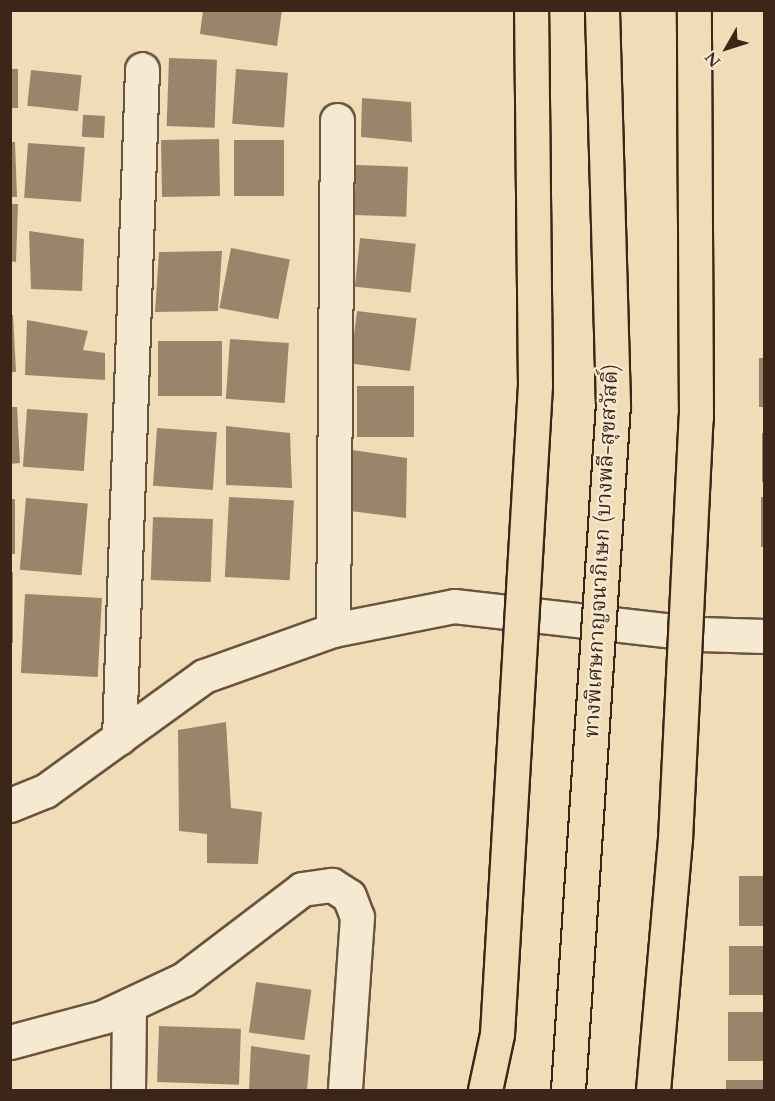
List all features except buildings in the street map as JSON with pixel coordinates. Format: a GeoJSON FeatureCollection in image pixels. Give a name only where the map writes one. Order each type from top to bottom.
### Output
{"type":"FeatureCollection","features":[{"type":"Feature","properties":{"kind":"highway"},"geometry":{"type":"LineString","coordinates":[[485,1090],[497,1034],[535,385],[531,10]]}},
{"type":"Feature","properties":{"kind":"highway","name":"ทางพิเศษกาญจนาภิเษก (บางพลี-สุขสวัสดิ์)"},"geometry":{"type":"LineString","coordinates":[[568,1090],[613,404],[602,10]]}},
{"type":"Feature","properties":{"kind":"highway"},"geometry":{"type":"LineString","coordinates":[[652,1090],[675,839],[696,417],[694,10]]}},
{"type":"Feature","properties":{"kind":"street"},"geometry":{"type":"LineString","coordinates":[[119,738],[142,69]]}},
{"type":"Feature","properties":{"kind":"street"},"geometry":{"type":"LineString","coordinates":[[333,630],[338,120]]}},
{"type":"Feature","properties":{"kind":"street"},"geometry":{"type":"LineString","coordinates":[[10,805],[45,791],[204,676],[333,630],[454,606],[700,634],[765,636]]}},
{"type":"Feature","properties":{"kind":"street"},"geometry":{"type":"LineString","coordinates":[[10,1042],[129,1005],[184,978],[302,889],[332,885],[349,896],[357,917],[345,1090]]}},
{"type":"Feature","properties":{"kind":"street"},"geometry":{"type":"LineString","coordinates":[[128,1090],[129,1005]]}}]}
